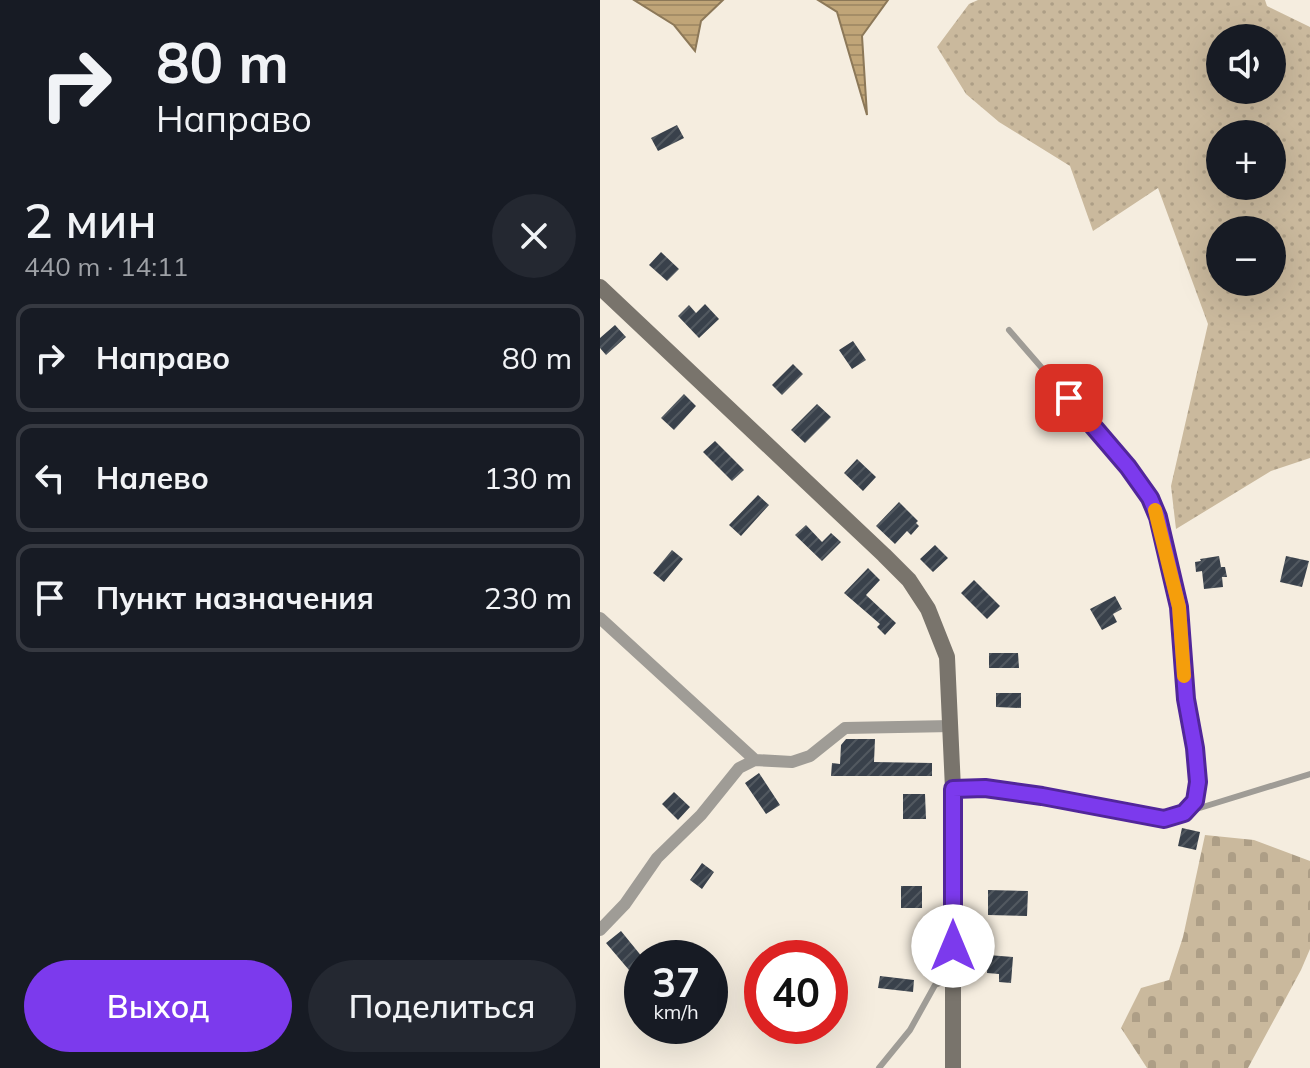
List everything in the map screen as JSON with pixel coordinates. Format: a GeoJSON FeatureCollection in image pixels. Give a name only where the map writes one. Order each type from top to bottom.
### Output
{"type":"FeatureCollection","features":[{"type":"Feature","properties":{"kind":"street"},"geometry":{"type":"LineString","coordinates":[[600,287],[909,580],[928,609],[947,657],[952,726],[953,1068]]}},
{"type":"Feature","properties":{"kind":"street"},"geometry":{"type":"LineString","coordinates":[[600,618],[755,760]]}},
{"type":"Feature","properties":{"kind":"street"},"geometry":{"type":"LineString","coordinates":[[600,930],[625,904],[657,858],[701,815],[739,768],[755,760],[792,762],[810,756],[845,728],[952,726]]}},
{"type":"Feature","properties":{"kind":"lane"},"geometry":{"type":"LineString","coordinates":[[1009,330],[1128,467],[1150,498],[1158,517],[1179,607],[1186,699],[1198,782],[1195,801],[1184,813]]}},
{"type":"Feature","properties":{"kind":"lane"},"geometry":{"type":"LineString","coordinates":[[953,789],[985,788],[1042,796],[1164,819],[1310,774]]}},
{"type":"Feature","properties":{"kind":"lane"},"geometry":{"type":"LineString","coordinates":[[879,1068],[910,1030],[935,985],[953,977]]}},
{"type":"Feature","properties":{"kind":"green space"},"geometry":{"type":"Polygon","coordinates":[[[978,0],[1265,0],[1267,6],[1310,27],[1310,458],[1271,471],[1176,529],[1171,486],[1208,324],[1158,188],[1093,231],[1070,166],[999,122],[966,94],[937,47],[969,4],[978,0]]]}},
{"type":"Feature","properties":{"kind":"green space"},"geometry":{"type":"Polygon","coordinates":[[[1205,835],[1254,840],[1310,861],[1310,949],[1248,1068],[1147,1068],[1121,1028],[1141,988],[1169,980],[1183,937],[1205,835]]]}},
{"type":"Feature","properties":{"kind":"shaded area"},"geometry":{"type":"Polygon","coordinates":[[[634,0],[723,0],[701,21],[695,51],[674,25],[634,0]]]}},
{"type":"Feature","properties":{"kind":"shaded area"},"geometry":{"type":"Polygon","coordinates":[[[818,0],[888,0],[862,36],[867,115],[837,12],[818,0]]]}},
{"type":"Feature","properties":{"kind":"building"},"geometry":{"type":"Polygon","coordinates":[[[677,125],[684,138],[658,151],[651,138],[677,125]]]}},
{"type":"Feature","properties":{"kind":"building"},"geometry":{"type":"Polygon","coordinates":[[[661,252],[679,269],[667,281],[649,265],[661,252]]]}},
{"type":"Feature","properties":{"kind":"building"},"geometry":{"type":"Polygon","coordinates":[[[705,304],[719,319],[699,338],[678,316],[689,305],[696,313],[705,304]]]}},
{"type":"Feature","properties":{"kind":"building"},"geometry":{"type":"Polygon","coordinates":[[[615,325],[626,337],[606,355],[600,348],[600,338],[615,325]]]}},
{"type":"Feature","properties":{"kind":"building"},"geometry":{"type":"Polygon","coordinates":[[[853,341],[866,360],[852,369],[839,350],[853,341]]]}},
{"type":"Feature","properties":{"kind":"building"},"geometry":{"type":"Polygon","coordinates":[[[793,364],[803,374],[782,395],[772,385],[793,364]]]}},
{"type":"Feature","properties":{"kind":"building"},"geometry":{"type":"Polygon","coordinates":[[[684,394],[696,406],[674,430],[661,418],[684,394]]]}},
{"type":"Feature","properties":{"kind":"building"},"geometry":{"type":"Polygon","coordinates":[[[817,404],[831,417],[805,443],[791,430],[817,404]]]}},
{"type":"Feature","properties":{"kind":"building"},"geometry":{"type":"Polygon","coordinates":[[[715,441],[744,470],[732,481],[703,452],[715,441]]]}},
{"type":"Feature","properties":{"kind":"building"},"geometry":{"type":"Polygon","coordinates":[[[857,459],[876,477],[863,491],[844,473],[857,459]]]}},
{"type":"Feature","properties":{"kind":"building"},"geometry":{"type":"Polygon","coordinates":[[[758,495],[769,505],[741,536],[729,525],[758,495]]]}},
{"type":"Feature","properties":{"kind":"building"},"geometry":{"type":"Polygon","coordinates":[[[899,502],[918,521],[919,526],[911,535],[907,531],[895,544],[876,526],[899,502]]]}},
{"type":"Feature","properties":{"kind":"building"},"geometry":{"type":"Polygon","coordinates":[[[806,525],[822,542],[831,533],[841,542],[822,561],[795,535],[806,525]]]}},
{"type":"Feature","properties":{"kind":"building"},"geometry":{"type":"Polygon","coordinates":[[[935,545],[948,558],[933,572],[920,559],[935,545]]]}},
{"type":"Feature","properties":{"kind":"building"},"geometry":{"type":"Polygon","coordinates":[[[672,550],[683,559],[664,582],[653,573],[672,550]]]}},
{"type":"Feature","properties":{"kind":"building"},"geometry":{"type":"Polygon","coordinates":[[[1219,556],[1227,577],[1222,577],[1223,587],[1204,589],[1202,571],[1196,572],[1195,562],[1219,556]]]}},
{"type":"Feature","properties":{"kind":"building"},"geometry":{"type":"Polygon","coordinates":[[[1286,556],[1309,561],[1302,587],[1280,582],[1286,556]]]}},
{"type":"Feature","properties":{"kind":"building"},"geometry":{"type":"Polygon","coordinates":[[[868,568],[880,580],[866,595],[896,623],[885,635],[877,627],[880,624],[844,593],[868,568]]]}},
{"type":"Feature","properties":{"kind":"building"},"geometry":{"type":"Polygon","coordinates":[[[974,580],[1000,606],[987,619],[961,593],[974,580]]]}},
{"type":"Feature","properties":{"kind":"building"},"geometry":{"type":"Polygon","coordinates":[[[1115,596],[1122,609],[1113,614],[1117,622],[1102,630],[1090,609],[1115,596]]]}},
{"type":"Feature","properties":{"kind":"building"},"geometry":{"type":"Polygon","coordinates":[[[989,653],[1018,653],[1019,668],[989,668],[989,653]]]}},
{"type":"Feature","properties":{"kind":"building"},"geometry":{"type":"Polygon","coordinates":[[[996,693],[1021,693],[1021,708],[996,707],[996,693]]]}},
{"type":"Feature","properties":{"kind":"building"},"geometry":{"type":"Polygon","coordinates":[[[846,739],[875,739],[874,762],[932,763],[932,776],[831,776],[832,763],[840,764],[841,745],[846,739]]]}},
{"type":"Feature","properties":{"kind":"building"},"geometry":{"type":"Polygon","coordinates":[[[759,773],[780,805],[766,814],[745,783],[759,773]]]}},
{"type":"Feature","properties":{"kind":"building"},"geometry":{"type":"Polygon","coordinates":[[[674,792],[690,807],[678,820],[662,804],[674,792]]]}},
{"type":"Feature","properties":{"kind":"building"},"geometry":{"type":"Polygon","coordinates":[[[903,794],[925,794],[926,819],[903,819],[903,794]]]}},
{"type":"Feature","properties":{"kind":"building"},"geometry":{"type":"Polygon","coordinates":[[[1182,828],[1200,832],[1196,850],[1178,846],[1182,828]]]}},
{"type":"Feature","properties":{"kind":"building"},"geometry":{"type":"Polygon","coordinates":[[[702,863],[714,872],[702,889],[690,880],[702,863]]]}},
{"type":"Feature","properties":{"kind":"building"},"geometry":{"type":"Polygon","coordinates":[[[901,886],[922,886],[922,908],[901,908],[901,886]]]}},
{"type":"Feature","properties":{"kind":"building"},"geometry":{"type":"Polygon","coordinates":[[[988,890],[1028,891],[1027,916],[988,915],[988,890]]]}},
{"type":"Feature","properties":{"kind":"building"},"geometry":{"type":"Polygon","coordinates":[[[621,931],[628,940],[624,940],[624,964],[606,943],[621,931]]]}},
{"type":"Feature","properties":{"kind":"building"},"geometry":{"type":"Polygon","coordinates":[[[988,955],[1013,957],[1011,983],[999,982],[999,974],[987,973],[988,955]]]}},
{"type":"Feature","properties":{"kind":"building"},"geometry":{"type":"Polygon","coordinates":[[[880,976],[914,980],[913,992],[878,988],[880,976]]]}},
{"type":"Feature","properties":{"kind":"slow traffic"},"geometry":{"type":"LineString","coordinates":[[1155,510],[1179,607],[1184,676]]}},
{"type":"Feature","properties":{"kind":"route"},"geometry":{"type":"LineString","coordinates":[[953,946],[953,789],[985,788],[1042,796],[1164,819],[1184,813],[1195,801],[1198,782],[1186,699],[1179,607],[1158,517],[1150,498],[1128,467],[1069,398]]}}]}
